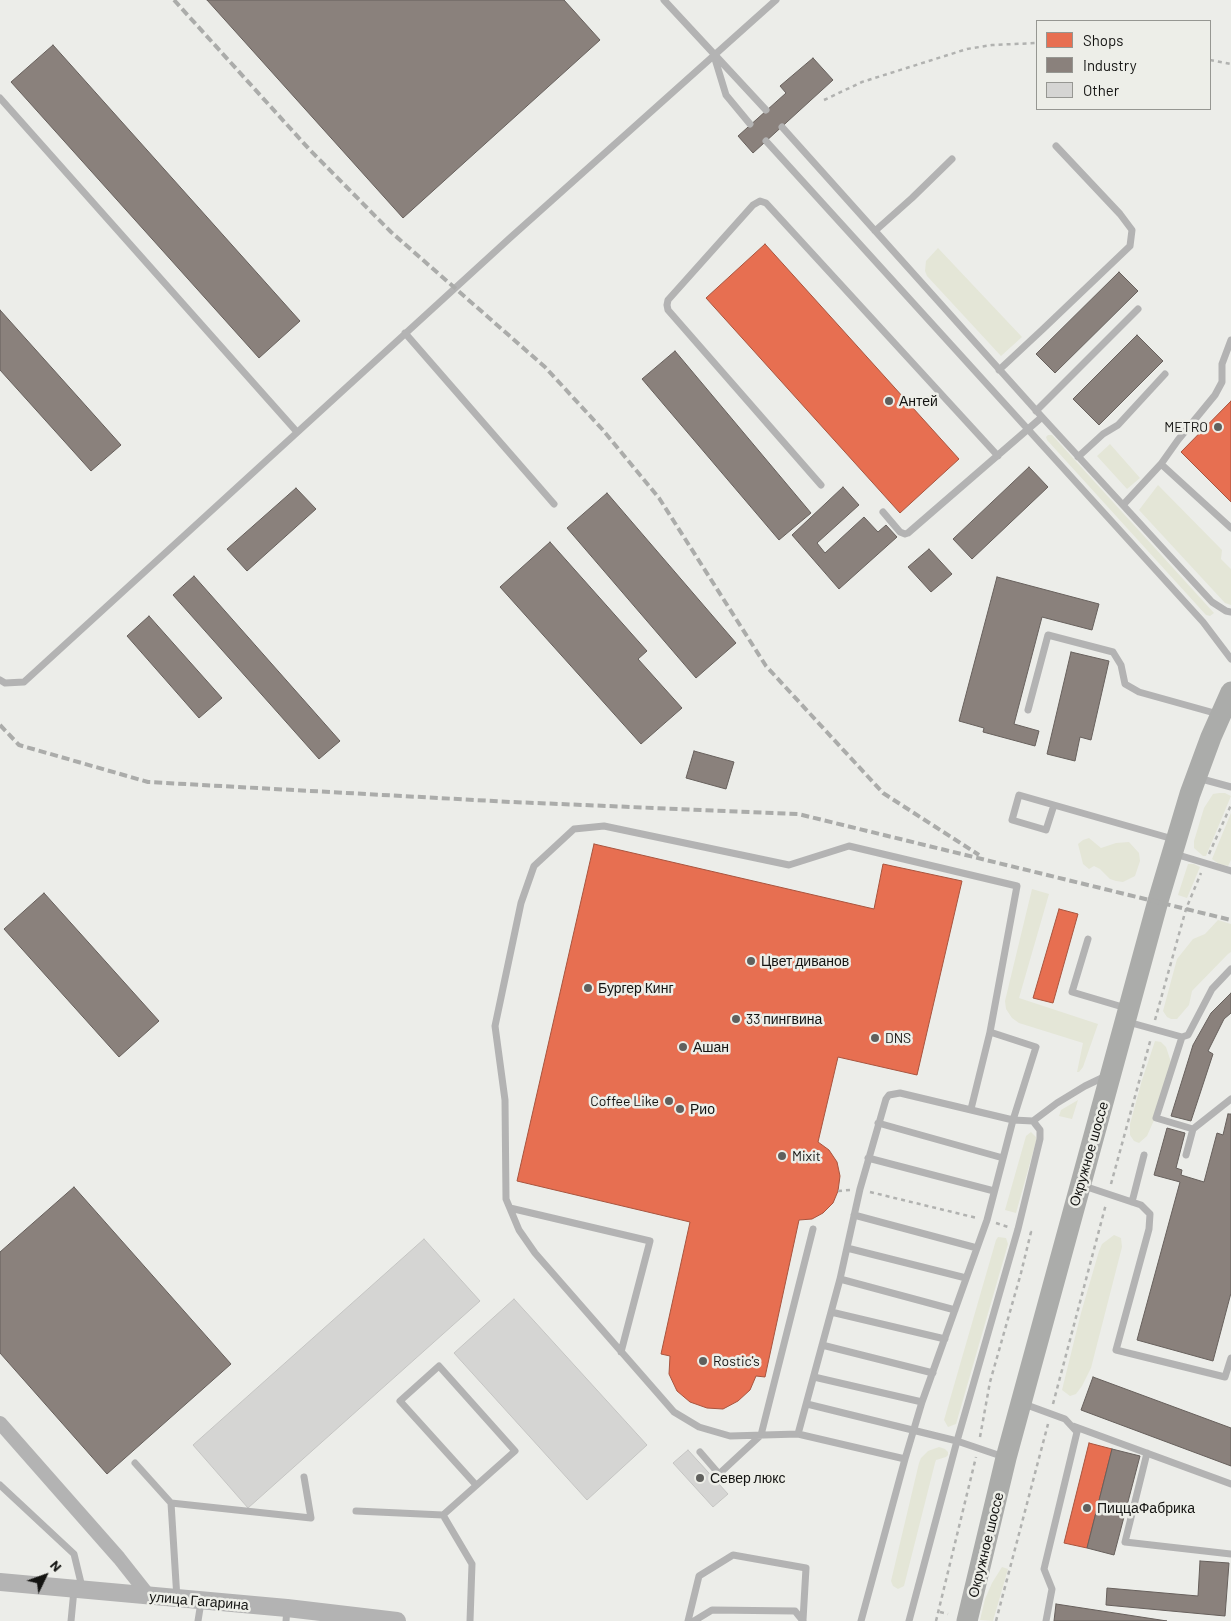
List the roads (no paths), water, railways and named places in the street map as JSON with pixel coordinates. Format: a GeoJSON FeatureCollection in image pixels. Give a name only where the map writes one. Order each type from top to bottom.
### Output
{"type":"FeatureCollection","features":[{"type":"Feature","properties":{"kind":"main road","name":"Окружное шоссе"},"geometry":{"type":"LineString","coordinates":[[958,1618],[1006,1458],[1174,846],[1196,777],[1231,692]]}},
{"type":"Feature","properties":{"kind":"street"},"geometry":{"type":"LineString","coordinates":[[0,1422],[114,1551],[149,1596]]}},
{"type":"Feature","properties":{"kind":"street","name":"улица Гагарина"},"geometry":{"type":"LineString","coordinates":[[0,1582],[178,1599],[286,1615],[397,1621]]}},
{"type":"Feature","properties":{"kind":"lane"},"geometry":{"type":"LineString","coordinates":[[664,0],[766,110]]}},
{"type":"Feature","properties":{"kind":"lane"},"geometry":{"type":"LineString","coordinates":[[0,680],[5,683],[24,682],[405,333],[776,0]]}},
{"type":"Feature","properties":{"kind":"lane"},"geometry":{"type":"LineString","coordinates":[[715,56],[726,95],[750,124]]}},
{"type":"Feature","properties":{"kind":"lane"},"geometry":{"type":"LineString","coordinates":[[0,98],[297,432]]}},
{"type":"Feature","properties":{"kind":"lane"},"geometry":{"type":"LineString","coordinates":[[782,127],[1122,505],[1212,602],[1231,612]]}},
{"type":"Feature","properties":{"kind":"lane"},"geometry":{"type":"LineString","coordinates":[[766,141],[1203,622],[1231,659]]}},
{"type":"Feature","properties":{"kind":"lane"},"geometry":{"type":"LineString","coordinates":[[999,370],[1130,246],[1132,230],[1120,214],[1056,146]]}},
{"type":"Feature","properties":{"kind":"lane"},"geometry":{"type":"LineString","coordinates":[[875,231],[952,159]]}},
{"type":"Feature","properties":{"kind":"lane"},"geometry":{"type":"LineString","coordinates":[[821,486],[668,310],[666,305],[668,300],[753,205],[760,200],[766,203],[998,456]]}},
{"type":"Feature","properties":{"kind":"lane"},"geometry":{"type":"LineString","coordinates":[[1036,411],[1138,309]]}},
{"type":"Feature","properties":{"kind":"lane"},"geometry":{"type":"LineString","coordinates":[[405,333],[554,504]]}},
{"type":"Feature","properties":{"kind":"lane"},"geometry":{"type":"LineString","coordinates":[[1122,505],[1161,464],[1214,395],[1222,382],[1222,364],[1231,340]]}},
{"type":"Feature","properties":{"kind":"lane"},"geometry":{"type":"LineString","coordinates":[[1078,457],[1103,434],[1118,425],[1165,374]]}},
{"type":"Feature","properties":{"kind":"lane"},"geometry":{"type":"LineString","coordinates":[[883,512],[900,532],[908,533],[1042,417]]}},
{"type":"Feature","properties":{"kind":"lane"},"geometry":{"type":"LineString","coordinates":[[1161,464],[1231,528]]}},
{"type":"Feature","properties":{"kind":"lane"},"geometry":{"type":"LineString","coordinates":[[1028,710],[1048,635],[1113,652],[1121,665],[1125,684],[1139,692],[1221,714]]}},
{"type":"Feature","properties":{"kind":"lane"},"geometry":{"type":"LineString","coordinates":[[1196,777],[1231,787]]}},
{"type":"Feature","properties":{"kind":"lane"},"geometry":{"type":"LineString","coordinates":[[1054,805],[1046,830],[1012,820],[1020,796],[1054,805],[1174,846],[1205,864],[1231,871]]}},
{"type":"Feature","properties":{"kind":"lane"},"geometry":{"type":"LineString","coordinates":[[905,1459],[798,1434],[730,1436],[699,1427],[674,1412],[535,1253],[518,1230],[506,1199],[505,1100],[495,1026],[521,903],[534,866],[574,829],[604,826],[789,865],[849,846],[1017,886],[990,1032],[971,1109]]}},
{"type":"Feature","properties":{"kind":"lane"},"geometry":{"type":"LineString","coordinates":[[1088,939],[1072,992],[1127,1015],[1153,1029],[1182,1037],[1188,1036],[1212,989],[1231,969]]}},
{"type":"Feature","properties":{"kind":"lane"},"geometry":{"type":"LineString","coordinates":[[861,1621],[913,1431],[987,1220],[1003,1158],[1036,1047],[990,1032]]}},
{"type":"Feature","properties":{"kind":"lane"},"geometry":{"type":"LineString","coordinates":[[1182,1037],[1156,1118],[1194,1129]]}},
{"type":"Feature","properties":{"kind":"lane"},"geometry":{"type":"LineString","coordinates":[[798,1434],[840,1280],[868,1158],[886,1099],[894,1093],[900,1092],[1014,1120],[1033,1121],[1078,1090],[1112,1074]]}},
{"type":"Feature","properties":{"kind":"lane"},"geometry":{"type":"LineString","coordinates":[[1186,1155],[1194,1129],[1231,1099]]}},
{"type":"Feature","properties":{"kind":"lane"},"geometry":{"type":"LineString","coordinates":[[909,1621],[957,1441],[1018,1229],[1040,1139],[1040,1130],[1033,1121]]}},
{"type":"Feature","properties":{"kind":"lane"},"geometry":{"type":"LineString","coordinates":[[878,1123],[1003,1158]]}},
{"type":"Feature","properties":{"kind":"lane"},"geometry":{"type":"LineString","coordinates":[[1132,1202],[1144,1155]]}},
{"type":"Feature","properties":{"kind":"lane"},"geometry":{"type":"LineString","coordinates":[[868,1158],[994,1191]]}},
{"type":"Feature","properties":{"kind":"lane"},"geometry":{"type":"LineString","coordinates":[[1081,1185],[1140,1205],[1150,1214],[1148,1229],[1116,1350],[1225,1377],[1231,1358]]}},
{"type":"Feature","properties":{"kind":"lane"},"geometry":{"type":"LineString","coordinates":[[510,1208],[650,1241],[621,1352]]}},
{"type":"Feature","properties":{"kind":"lane"},"geometry":{"type":"LineString","coordinates":[[854,1215],[977,1248]]}},
{"type":"Feature","properties":{"kind":"lane"},"geometry":{"type":"LineString","coordinates":[[700,1452],[719,1474],[761,1435],[814,1229]]}},
{"type":"Feature","properties":{"kind":"lane"},"geometry":{"type":"LineString","coordinates":[[847,1248],[966,1278]]}},
{"type":"Feature","properties":{"kind":"lane"},"geometry":{"type":"LineString","coordinates":[[840,1280],[955,1310]]}},
{"type":"Feature","properties":{"kind":"lane"},"geometry":{"type":"LineString","coordinates":[[831,1312],[945,1339]]}},
{"type":"Feature","properties":{"kind":"lane"},"geometry":{"type":"LineString","coordinates":[[822,1345],[933,1372]]}},
{"type":"Feature","properties":{"kind":"lane"},"geometry":{"type":"LineString","coordinates":[[356,1511],[443,1515],[515,1451],[439,1366],[400,1401],[476,1485]]}},
{"type":"Feature","properties":{"kind":"lane"},"geometry":{"type":"LineString","coordinates":[[814,1377],[922,1402]]}},
{"type":"Feature","properties":{"kind":"lane"},"geometry":{"type":"LineString","coordinates":[[806,1404],[957,1441],[1006,1458]]}},
{"type":"Feature","properties":{"kind":"lane"},"geometry":{"type":"LineString","coordinates":[[1021,1404],[1065,1418],[1073,1425],[1077,1432],[1044,1569],[1052,1589],[1046,1621]]}},
{"type":"Feature","properties":{"kind":"lane"},"geometry":{"type":"LineString","coordinates":[[1073,1425],[1231,1484]]}},
{"type":"Feature","properties":{"kind":"lane"},"geometry":{"type":"LineString","coordinates":[[1147,1452],[1125,1542],[1231,1554]]}},
{"type":"Feature","properties":{"kind":"lane"},"geometry":{"type":"LineString","coordinates":[[134,1463],[171,1503],[178,1599]]}},
{"type":"Feature","properties":{"kind":"lane"},"geometry":{"type":"LineString","coordinates":[[171,1503],[311,1518],[304,1476]]}},
{"type":"Feature","properties":{"kind":"lane"},"geometry":{"type":"LineString","coordinates":[[0,1486],[74,1554],[79,1590],[71,1621]]}},
{"type":"Feature","properties":{"kind":"lane"},"geometry":{"type":"LineString","coordinates":[[443,1515],[472,1564],[470,1621]]}},
{"type":"Feature","properties":{"kind":"lane"},"geometry":{"type":"LineString","coordinates":[[688,1621],[699,1576],[733,1556],[806,1568],[803,1621]]}},
{"type":"Feature","properties":{"kind":"lane"},"geometry":{"type":"LineString","coordinates":[[198,1621],[202,1602]]}},
{"type":"Feature","properties":{"kind":"lane"},"geometry":{"type":"LineString","coordinates":[[694,1621],[712,1610],[795,1611],[803,1621]]}},
{"type":"Feature","properties":{"kind":"railway"},"geometry":{"type":"LineString","coordinates":[[174,0],[309,149],[391,232],[545,367],[602,429],[659,498],[766,666],[883,793],[979,855]]}},
{"type":"Feature","properties":{"kind":"railway"},"geometry":{"type":"LineString","coordinates":[[0,725],[19,745],[148,782],[511,802],[798,814],[1231,920]]}},
{"type":"Feature","properties":{"kind":"place","name":"Антей"},"geometry":{"type":"Point","coordinates":[889,401]}},
{"type":"Feature","properties":{"kind":"place","name":"METRO"},"geometry":{"type":"Point","coordinates":[1218,427]}},
{"type":"Feature","properties":{"kind":"place","name":"Цвет диванов"},"geometry":{"type":"Point","coordinates":[751,961]}},
{"type":"Feature","properties":{"kind":"place","name":"Бургер Кинг"},"geometry":{"type":"Point","coordinates":[588,988]}},
{"type":"Feature","properties":{"kind":"place","name":"33 пингвина"},"geometry":{"type":"Point","coordinates":[736,1019]}},
{"type":"Feature","properties":{"kind":"place","name":"DNS"},"geometry":{"type":"Point","coordinates":[875,1038]}},
{"type":"Feature","properties":{"kind":"place","name":"Ашан"},"geometry":{"type":"Point","coordinates":[683,1047]}},
{"type":"Feature","properties":{"kind":"place","name":"Coffee Like"},"geometry":{"type":"Point","coordinates":[669,1101]}},
{"type":"Feature","properties":{"kind":"place","name":"Рио"},"geometry":{"type":"Point","coordinates":[680,1109]}},
{"type":"Feature","properties":{"kind":"place","name":"Mixit"},"geometry":{"type":"Point","coordinates":[782,1156]}},
{"type":"Feature","properties":{"kind":"place","name":"Rostic's"},"geometry":{"type":"Point","coordinates":[703,1361]}},
{"type":"Feature","properties":{"kind":"place","name":"Север люкс"},"geometry":{"type":"Point","coordinates":[700,1478]}},
{"type":"Feature","properties":{"kind":"place","name":"ПиццаФабрика"},"geometry":{"type":"Point","coordinates":[1087,1508]}}]}
